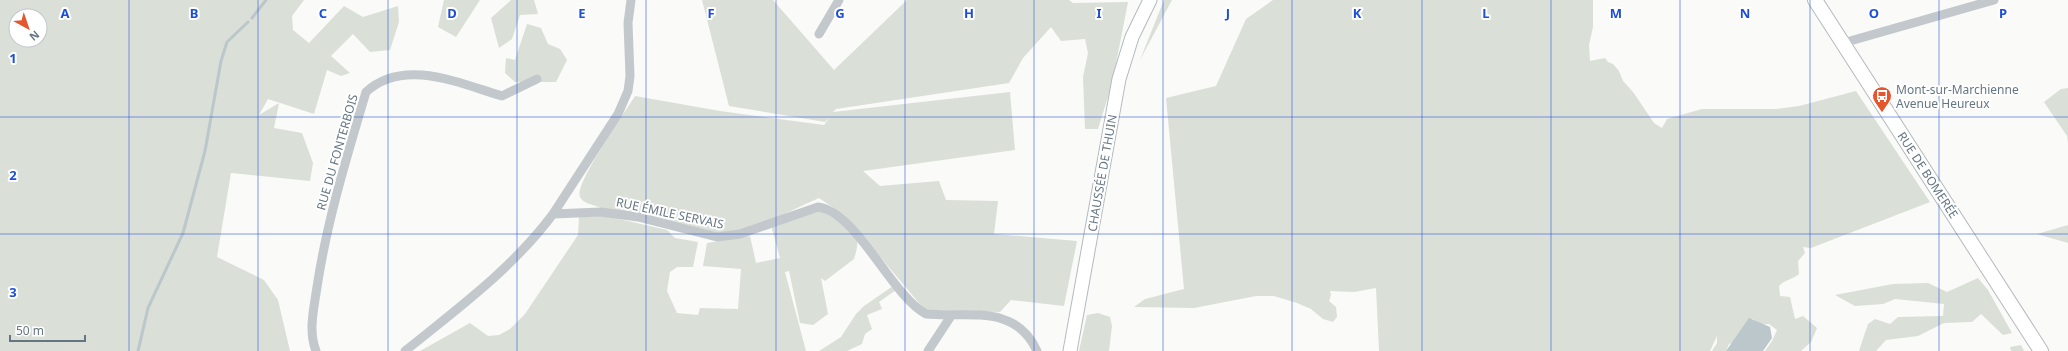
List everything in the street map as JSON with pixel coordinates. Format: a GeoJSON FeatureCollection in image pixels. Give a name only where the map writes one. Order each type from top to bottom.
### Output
{"type":"FeatureCollection","features":[{"type":"Feature","properties":{"kind":"main road","name":"CHAUSSÉE DE THUIN"},"geometry":{"type":"LineString","coordinates":[[1070,351],[1119,79],[1132,37],[1150,0]]}},
{"type":"Feature","properties":{"kind":"main road","name":"RUE DE BOMERÉE"},"geometry":{"type":"LineString","coordinates":[[1815,0],[2041,351]]}},
{"type":"Feature","properties":{"kind":"street"},"geometry":{"type":"LineString","coordinates":[[405,351],[526,248],[553,214],[618,114],[626,96],[630,76],[628,23],[631,0]]}},
{"type":"Feature","properties":{"kind":"street"},"geometry":{"type":"LineString","coordinates":[[820,34],[839,0]]}},
{"type":"Feature","properties":{"kind":"street"},"geometry":{"type":"LineString","coordinates":[[1843,43],[1994,0]]}},
{"type":"Feature","properties":{"kind":"street","name":"RUE DU FONTERBOIS"},"geometry":{"type":"LineString","coordinates":[[316,351],[313,342],[312,326],[322,252],[366,92],[375,84],[392,78],[421,75],[438,76],[502,96],[537,79]]}},
{"type":"Feature","properties":{"kind":"street","name":"RUE ÉMILE SERVAIS"},"geometry":{"type":"LineString","coordinates":[[553,214],[601,212],[638,217],[709,236],[727,237],[802,211],[822,208],[837,216],[858,236],[907,299],[918,309],[926,314],[951,316],[995,316],[1010,320],[1028,335],[1037,351]]}},
{"type":"Feature","properties":{"kind":"street"},"geometry":{"type":"LineString","coordinates":[[928,351],[951,316]]}},
{"type":"Feature","properties":{"kind":"shaded area"},"geometry":{"type":"Polygon","coordinates":[[[0,0],[304,0],[292,16],[293,30],[309,43],[344,6],[363,17],[398,6],[399,22],[390,50],[370,52],[353,34],[331,56],[350,73],[341,76],[327,70],[314,114],[268,99],[259,115],[279,103],[274,128],[302,133],[313,163],[310,181],[231,173],[217,257],[264,280],[278,300],[290,351],[0,351],[0,0]]]}},
{"type":"Feature","properties":{"kind":"shaded area"},"geometry":{"type":"Polygon","coordinates":[[[444,0],[480,0],[456,37],[438,27],[444,0]]]}},
{"type":"Feature","properties":{"kind":"shaded area"},"geometry":{"type":"Polygon","coordinates":[[[511,0],[534,0],[538,14],[520,15],[512,39],[499,48],[491,18],[511,0]]]}},
{"type":"Feature","properties":{"kind":"shaded area"},"geometry":{"type":"Polygon","coordinates":[[[702,0],[773,0],[834,70],[907,0],[1069,0],[1073,3],[1128,2],[1112,84],[1098,129],[1085,129],[1083,77],[1088,53],[1085,39],[1061,41],[1051,27],[1023,58],[1009,83],[836,109],[833,112],[1010,92],[1015,150],[863,171],[880,186],[939,181],[946,200],[998,201],[994,234],[1077,241],[1064,306],[1011,300],[1000,312],[925,310],[844,215],[819,198],[758,225],[719,234],[602,208],[584,201],[580,197],[580,190],[592,163],[635,96],[720,111],[824,125],[830,117],[825,122],[729,106],[702,0]]]}},
{"type":"Feature","properties":{"kind":"shaded area"},"geometry":{"type":"Polygon","coordinates":[[[1164,0],[1172,0],[1140,60],[1164,0]]]}},
{"type":"Feature","properties":{"kind":"shaded area"},"geometry":{"type":"Polygon","coordinates":[[[1273,0],[1593,0],[1593,27],[1589,45],[1590,61],[1605,58],[1608,62],[1613,64],[1619,71],[1623,81],[1633,92],[1654,123],[1662,128],[1667,119],[1702,109],[1776,109],[1799,106],[1856,91],[1930,202],[1811,248],[1803,247],[1805,253],[1798,261],[1799,274],[1783,282],[1779,286],[1780,296],[1790,297],[1795,319],[1803,316],[1817,328],[1811,342],[1801,351],[1765,351],[1777,330],[1769,324],[1759,325],[1753,319],[1746,325],[1739,336],[1729,344],[1726,351],[1712,351],[1717,343],[1717,336],[1710,351],[1379,351],[1376,288],[1354,292],[1330,291],[1331,295],[1329,301],[1336,307],[1337,317],[1333,322],[1323,319],[1311,309],[1274,296],[1256,296],[1194,308],[1134,307],[1145,299],[1184,289],[1166,98],[1216,86],[1246,19],[1273,0]]]}},
{"type":"Feature","properties":{"kind":"shaded area"},"geometry":{"type":"Polygon","coordinates":[[[527,24],[541,28],[548,44],[560,49],[567,60],[556,82],[515,82],[505,73],[506,58],[515,60],[527,24]]]}},
{"type":"Feature","properties":{"kind":"shaded area"},"geometry":{"type":"Polygon","coordinates":[[[2068,88],[2068,143],[2067,136],[2044,102],[2061,89],[2068,88]]]}},
{"type":"Feature","properties":{"kind":"shaded area"},"geometry":{"type":"Polygon","coordinates":[[[820,211],[850,230],[857,239],[857,245],[854,259],[825,281],[821,278],[828,314],[813,325],[800,323],[789,271],[785,272],[806,351],[420,351],[470,323],[488,336],[499,335],[510,329],[525,314],[578,235],[579,217],[604,216],[628,221],[667,230],[675,238],[698,242],[693,267],[677,267],[670,272],[667,291],[677,313],[698,315],[700,308],[738,309],[741,269],[703,266],[707,243],[750,236],[756,263],[780,258],[771,225],[820,211]]]}},
{"type":"Feature","properties":{"kind":"shaded area"},"geometry":{"type":"Polygon","coordinates":[[[2068,225],[2068,243],[2037,234],[2068,225]]]}},
{"type":"Feature","properties":{"kind":"shaded area"},"geometry":{"type":"Polygon","coordinates":[[[1978,278],[1988,290],[2012,333],[2003,335],[1981,314],[1972,322],[1944,323],[1918,336],[1886,340],[1876,351],[1859,351],[1868,324],[1875,319],[1890,324],[1898,317],[1943,316],[1944,304],[1895,299],[1883,304],[1855,306],[1835,295],[1893,284],[1928,283],[1947,292],[1978,278]]]}},
{"type":"Feature","properties":{"kind":"shaded area"},"geometry":{"type":"Polygon","coordinates":[[[893,286],[896,290],[879,302],[882,309],[867,315],[872,329],[865,334],[862,344],[847,351],[819,351],[841,337],[856,314],[864,306],[893,286]]]}},
{"type":"Feature","properties":{"kind":"shaded area"},"geometry":{"type":"Polygon","coordinates":[[[1098,313],[1110,317],[1112,326],[1109,351],[1079,351],[1087,315],[1098,313]]]}},
{"type":"Feature","properties":{"kind":"shaded area"},"geometry":{"type":"Polygon","coordinates":[[[1749,318],[1770,327],[1772,338],[1763,351],[1726,351],[1749,318]]]}},
{"type":"Feature","properties":{"kind":"shaded area"},"geometry":{"type":"Polygon","coordinates":[[[2021,345],[2024,351],[2011,351],[2010,347],[2021,345]]]}},
{"type":"Feature","properties":{"kind":"waterway"},"geometry":{"type":"LineString","coordinates":[[252,18],[266,0]]}},
{"type":"Feature","properties":{"kind":"waterway"},"geometry":{"type":"LineString","coordinates":[[138,351],[148,308],[183,233],[205,151],[221,61],[227,42],[248,22]]}},
{"type":"Feature","properties":{"kind":"place","name":"Mont-sur-Marchienne Avenue Heureux"},"geometry":{"type":"Point","coordinates":[1882,113]}}]}
